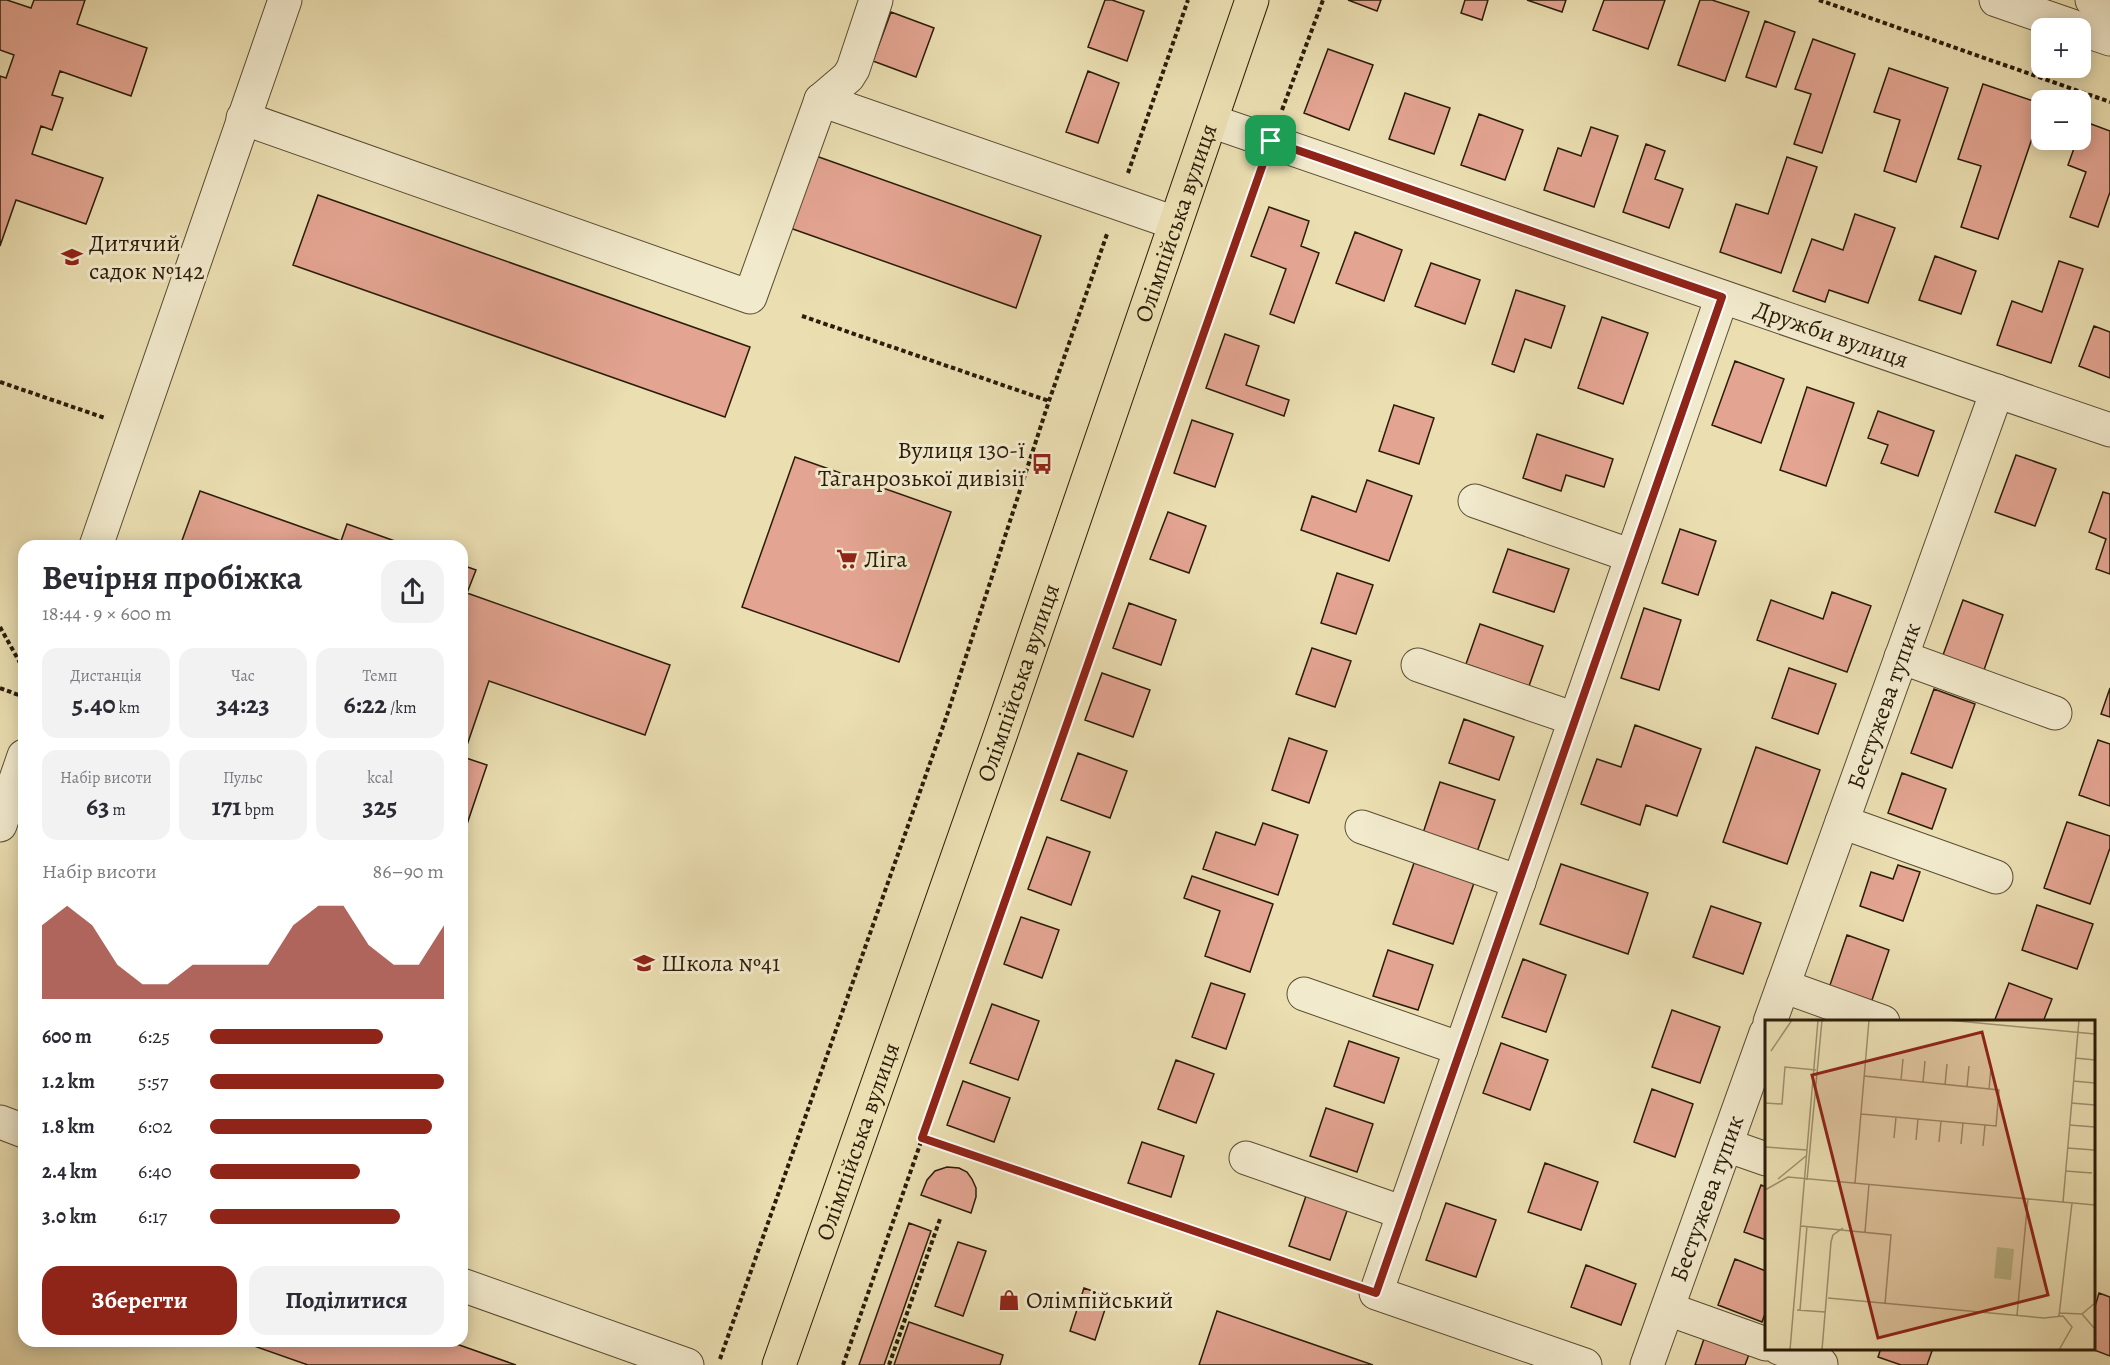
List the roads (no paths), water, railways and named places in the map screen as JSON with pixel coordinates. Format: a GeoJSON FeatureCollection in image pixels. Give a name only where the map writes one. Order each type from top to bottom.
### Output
{"type":"FeatureCollection","features":[{"type":"Feature","properties":{"kind":"main road","name":"Олімпійська вулиця"},"geometry":{"type":"LineString","coordinates":[[779,1365],[1000,736],[1252,0]]}},
{"type":"Feature","properties":{"kind":"street"},"geometry":{"type":"LineString","coordinates":[[98,540],[285,0]]}},
{"type":"Feature","properties":{"kind":"street"},"geometry":{"type":"LineString","coordinates":[[243,118],[750,297],[821,100],[848,77],[853,69],[876,0]]}},
{"type":"Feature","properties":{"kind":"street"},"geometry":{"type":"LineString","coordinates":[[1996,0],[2048,18]]}},
{"type":"Feature","properties":{"kind":"street"},"geometry":{"type":"LineString","coordinates":[[2092,0],[2110,6]]}},
{"type":"Feature","properties":{"kind":"street"},"geometry":{"type":"LineString","coordinates":[[2091,33],[2110,39]]}},
{"type":"Feature","properties":{"kind":"street"},"geometry":{"type":"LineString","coordinates":[[821,100],[1175,223]]}},
{"type":"Feature","properties":{"kind":"street","name":"Дружби вулиця"},"geometry":{"type":"LineString","coordinates":[[1211,121],[2110,430]]}},
{"type":"Feature","properties":{"kind":"street"},"geometry":{"type":"LineString","coordinates":[[1585,1365],[1376,1293],[1722,297]]}},
{"type":"Feature","properties":{"kind":"street","name":"Бестужева тупик"},"geometry":{"type":"LineString","coordinates":[[1771,1020],[1997,391]]}},
{"type":"Feature","properties":{"kind":"street"},"geometry":{"type":"LineString","coordinates":[[1475,501],[1632,556]]}},
{"type":"Feature","properties":{"kind":"street"},"geometry":{"type":"LineString","coordinates":[[1901,657],[2055,713]]}},
{"type":"Feature","properties":{"kind":"street"},"geometry":{"type":"LineString","coordinates":[[1418,665],[1575,719]]}},
{"type":"Feature","properties":{"kind":"street"},"geometry":{"type":"LineString","coordinates":[[0,825],[18,773]]}},
{"type":"Feature","properties":{"kind":"street"},"geometry":{"type":"LineString","coordinates":[[1842,822],[1996,877]]}},
{"type":"Feature","properties":{"kind":"street"},"geometry":{"type":"LineString","coordinates":[[1362,827],[1519,882]]}},
{"type":"Feature","properties":{"kind":"street"},"geometry":{"type":"LineString","coordinates":[[1783,986],[1877,1020]]}},
{"type":"Feature","properties":{"kind":"street"},"geometry":{"type":"LineString","coordinates":[[1304,994],[1461,1049]]}},
{"type":"Feature","properties":{"kind":"street","name":"Бестужева тупик"},"geometry":{"type":"LineString","coordinates":[[1647,1365],[1765,1038]]}},
{"type":"Feature","properties":{"kind":"street"},"geometry":{"type":"LineString","coordinates":[[0,1122],[18,1129]]}},
{"type":"Feature","properties":{"kind":"street"},"geometry":{"type":"LineString","coordinates":[[1726,1145],[1765,1158]]}},
{"type":"Feature","properties":{"kind":"street"},"geometry":{"type":"LineString","coordinates":[[1246,1158],[1404,1213]]}},
{"type":"Feature","properties":{"kind":"street"},"geometry":{"type":"LineString","coordinates":[[468,1287],[687,1365]]}},
{"type":"Feature","properties":{"kind":"street"},"geometry":{"type":"LineString","coordinates":[[1668,1309],[1765,1343]]}},
{"type":"Feature","properties":{"kind":"street"},"geometry":{"type":"LineString","coordinates":[[1784,1350],[1821,1364]]}},
{"type":"Feature","properties":{"kind":"place","name":"Дитячий садок №142"},"geometry":{"type":"Point","coordinates":[72,257]}},
{"type":"Feature","properties":{"kind":"place","name":"Вулиця 130-ї Таганрозької дивізії"},"geometry":{"type":"Point","coordinates":[1042,464]}},
{"type":"Feature","properties":{"kind":"place","name":"Ліга"},"geometry":{"type":"Point","coordinates":[847,559]}},
{"type":"Feature","properties":{"kind":"place","name":"Школа №41"},"geometry":{"type":"Point","coordinates":[644,963]}},
{"type":"Feature","properties":{"kind":"place","name":"Олімпійський"},"geometry":{"type":"Point","coordinates":[1009,1300]}}]}
